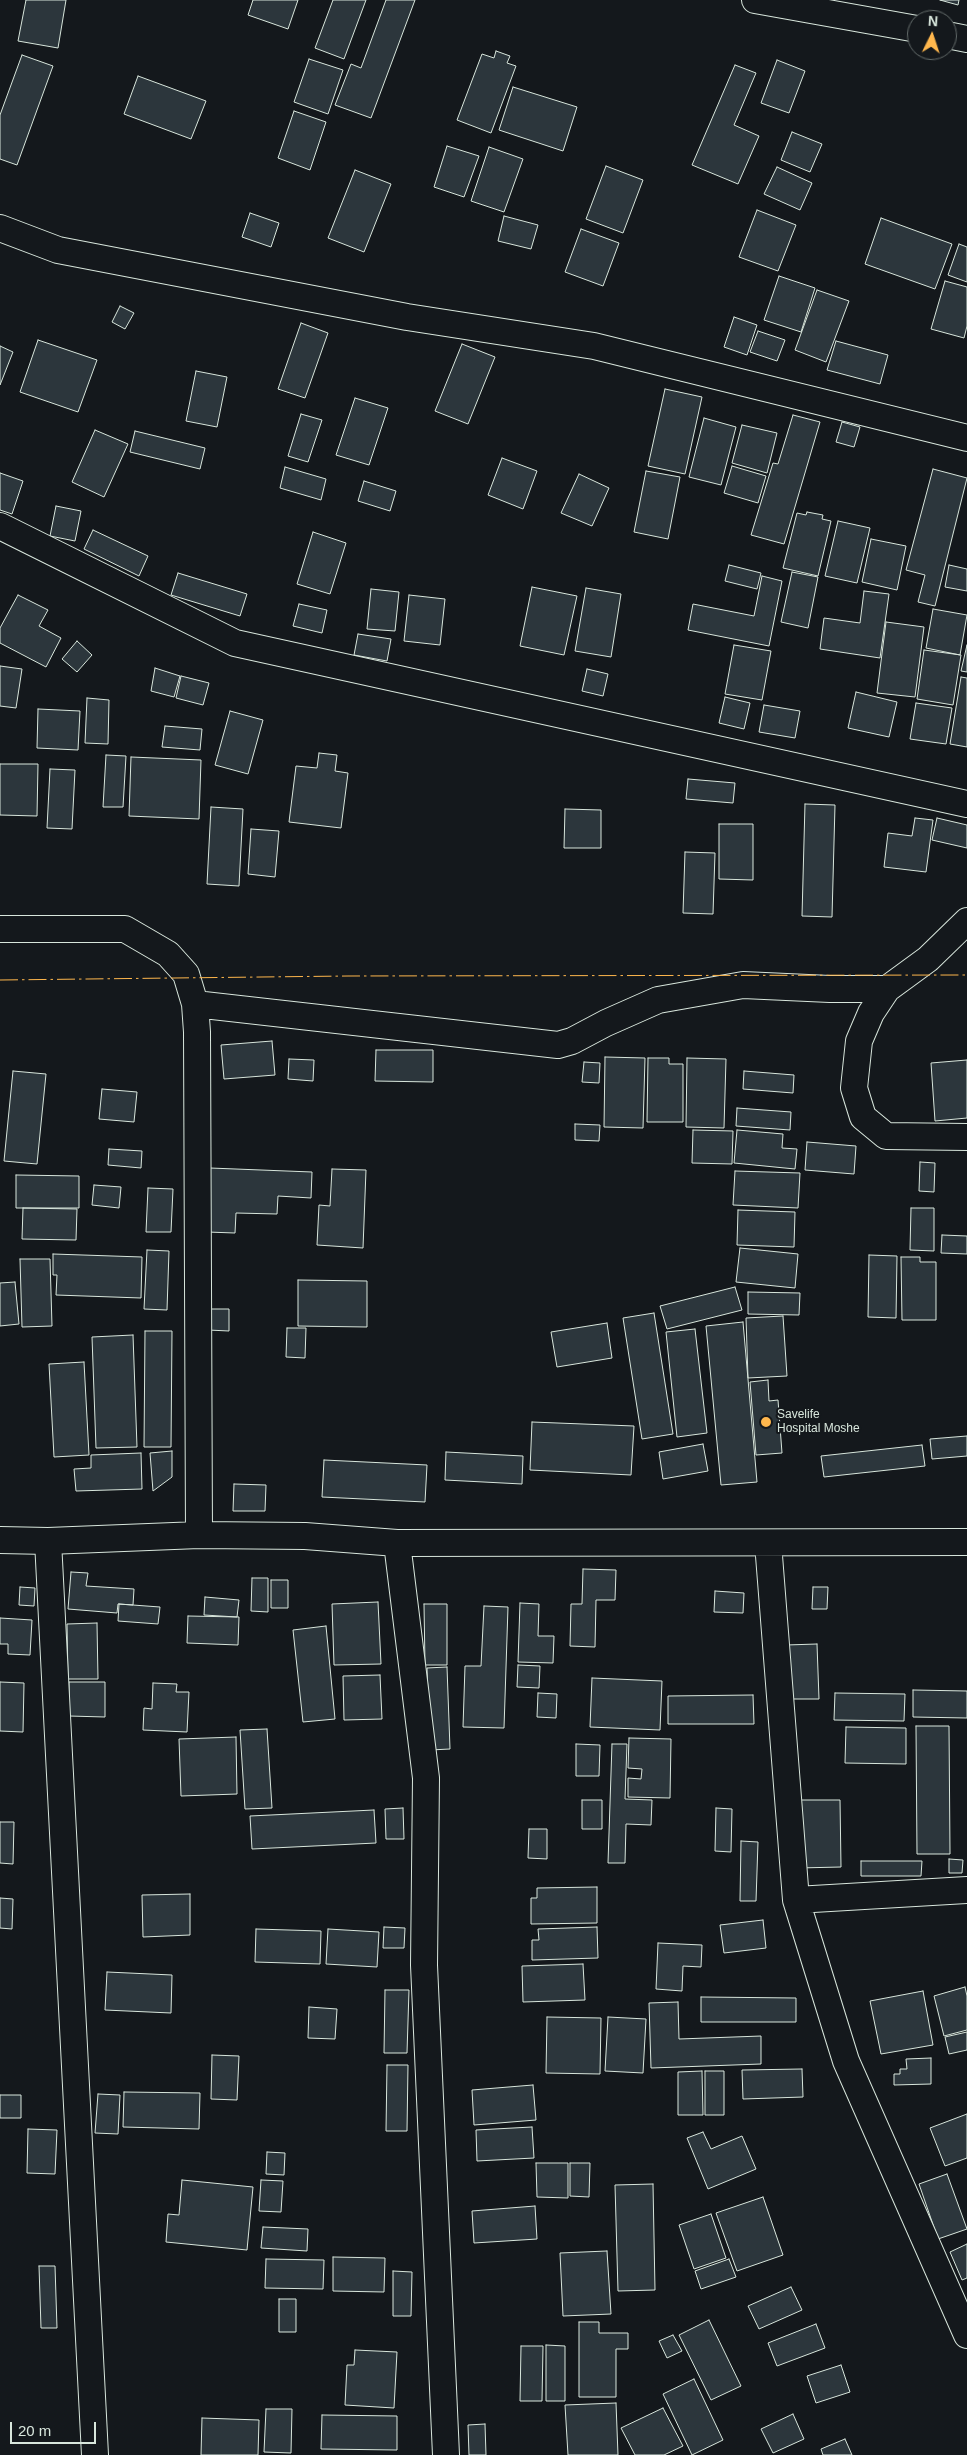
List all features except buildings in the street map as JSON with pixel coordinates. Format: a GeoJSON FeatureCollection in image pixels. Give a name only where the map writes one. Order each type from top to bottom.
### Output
{"type":"FeatureCollection","features":[{"type":"Feature","properties":{"kind":"street"},"geometry":{"type":"LineString","coordinates":[[755,0],[907,27]]}},
{"type":"Feature","properties":{"kind":"street"},"geometry":{"type":"LineString","coordinates":[[0,228],[58,250],[407,316],[594,346],[967,438]]}},
{"type":"Feature","properties":{"kind":"street"},"geometry":{"type":"LineString","coordinates":[[0,526],[235,643],[967,804]]}},
{"type":"Feature","properties":{"kind":"street"},"geometry":{"type":"LineString","coordinates":[[967,921],[928,959],[887,989],[871,1013],[860,1041],[854,1088],[863,1117],[886,1136],[967,1137]]}},
{"type":"Feature","properties":{"kind":"street"},"geometry":{"type":"LineString","coordinates":[[0,929],[125,929],[168,954],[186,974],[195,1004],[197,1032],[199,1535]]}},
{"type":"Feature","properties":{"kind":"street"},"geometry":{"type":"LineString","coordinates":[[195,1004],[558,1045],[572,1041],[606,1023],[658,1000],[743,985],[830,989],[887,989]]}},
{"type":"Feature","properties":{"kind":"street"},"geometry":{"type":"LineString","coordinates":[[0,1540],[48,1542],[199,1535],[305,1536],[398,1543],[967,1542]]}},
{"type":"Feature","properties":{"kind":"street"},"geometry":{"type":"LineString","coordinates":[[48,1542],[95,2455]]}},
{"type":"Feature","properties":{"kind":"street"},"geometry":{"type":"LineString","coordinates":[[398,1543],[426,1778],[424,1965],[446,2455]]}},
{"type":"Feature","properties":{"kind":"street"},"geometry":{"type":"LineString","coordinates":[[768,1543],[796,1900],[846,2061],[967,2335]]}},
{"type":"Feature","properties":{"kind":"street"},"geometry":{"type":"LineString","coordinates":[[796,1900],[967,1890]]}},
{"type":"Feature","properties":{"kind":"power"},"geometry":{"type":"LineString","coordinates":[[0,980],[348,976],[967,975]]}},
{"type":"Feature","properties":{"kind":"place","name":"Savelife Hospital Moshe"},"geometry":{"type":"Point","coordinates":[766,1422]}}]}
